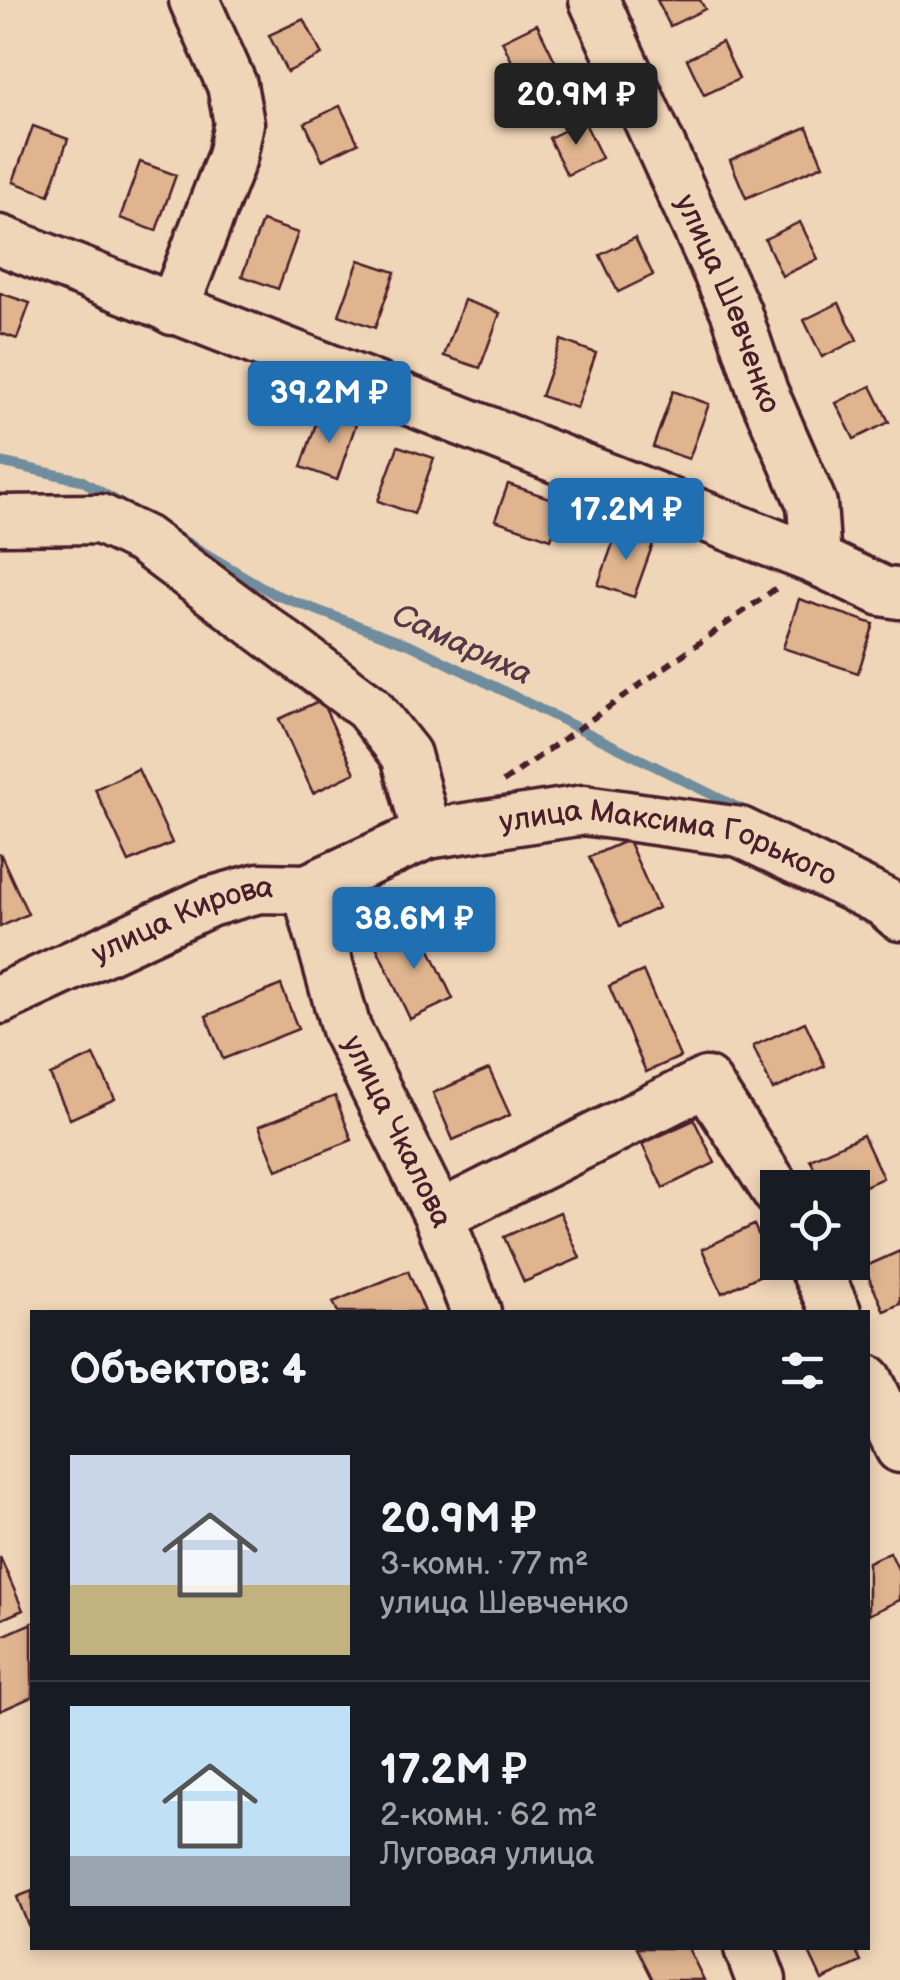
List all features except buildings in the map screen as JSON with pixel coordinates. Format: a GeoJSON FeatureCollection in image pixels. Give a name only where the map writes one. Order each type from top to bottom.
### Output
{"type":"FeatureCollection","features":[{"type":"Feature","properties":{"kind":"street"},"geometry":{"type":"LineString","coordinates":[[173,310],[232,157],[238,123],[232,84],[194,0]]}},
{"type":"Feature","properties":{"kind":"street","name":"улица Шевченко"},"geometry":{"type":"LineString","coordinates":[[594,0],[736,312],[763,392],[812,504],[816,560]]}},
{"type":"Feature","properties":{"kind":"street"},"geometry":{"type":"LineString","coordinates":[[0,240],[900,594]]}},
{"type":"Feature","properties":{"kind":"street"},"geometry":{"type":"LineString","coordinates":[[0,520],[100,518],[144,540],[368,706],[406,755],[426,834]]}},
{"type":"Feature","properties":{"kind":"street","name":"улица Максима Горького"},"geometry":{"type":"LineString","coordinates":[[426,834],[584,810],[740,832],[884,902],[900,916]]}},
{"type":"Feature","properties":{"kind":"street","name":"улица Кирова"},"geometry":{"type":"LineString","coordinates":[[0,999],[209,902],[259,888],[306,889],[426,834]]}},
{"type":"Feature","properties":{"kind":"street","name":"улица Чкалова"},"geometry":{"type":"LineString","coordinates":[[306,889],[346,1029],[439,1216],[475,1310]]}},
{"type":"Feature","properties":{"kind":"street"},"geometry":{"type":"LineString","coordinates":[[439,1216],[706,1082],[763,1170]]}},
{"type":"Feature","properties":{"kind":"street"},"geometry":{"type":"LineString","coordinates":[[821,1280],[835,1310]]}},
{"type":"Feature","properties":{"kind":"street"},"geometry":{"type":"LineString","coordinates":[[870,1384],[900,1448]]}},
{"type":"Feature","properties":{"kind":"street"},"geometry":{"type":"LineString","coordinates":[[750,1950],[761,1980]]}},
{"type":"Feature","properties":{"kind":"path"},"geometry":{"type":"LineString","coordinates":[[558,745],[816,560]]}},
{"type":"Feature","properties":{"kind":"waterway","name":"Самариха"},"geometry":{"type":"LineString","coordinates":[[0,462],[81,480],[120,503]]}},
{"type":"Feature","properties":{"kind":"waterway","name":"Самариха"},"geometry":{"type":"LineString","coordinates":[[178,537],[274,594],[413,646],[747,812]]}}]}
